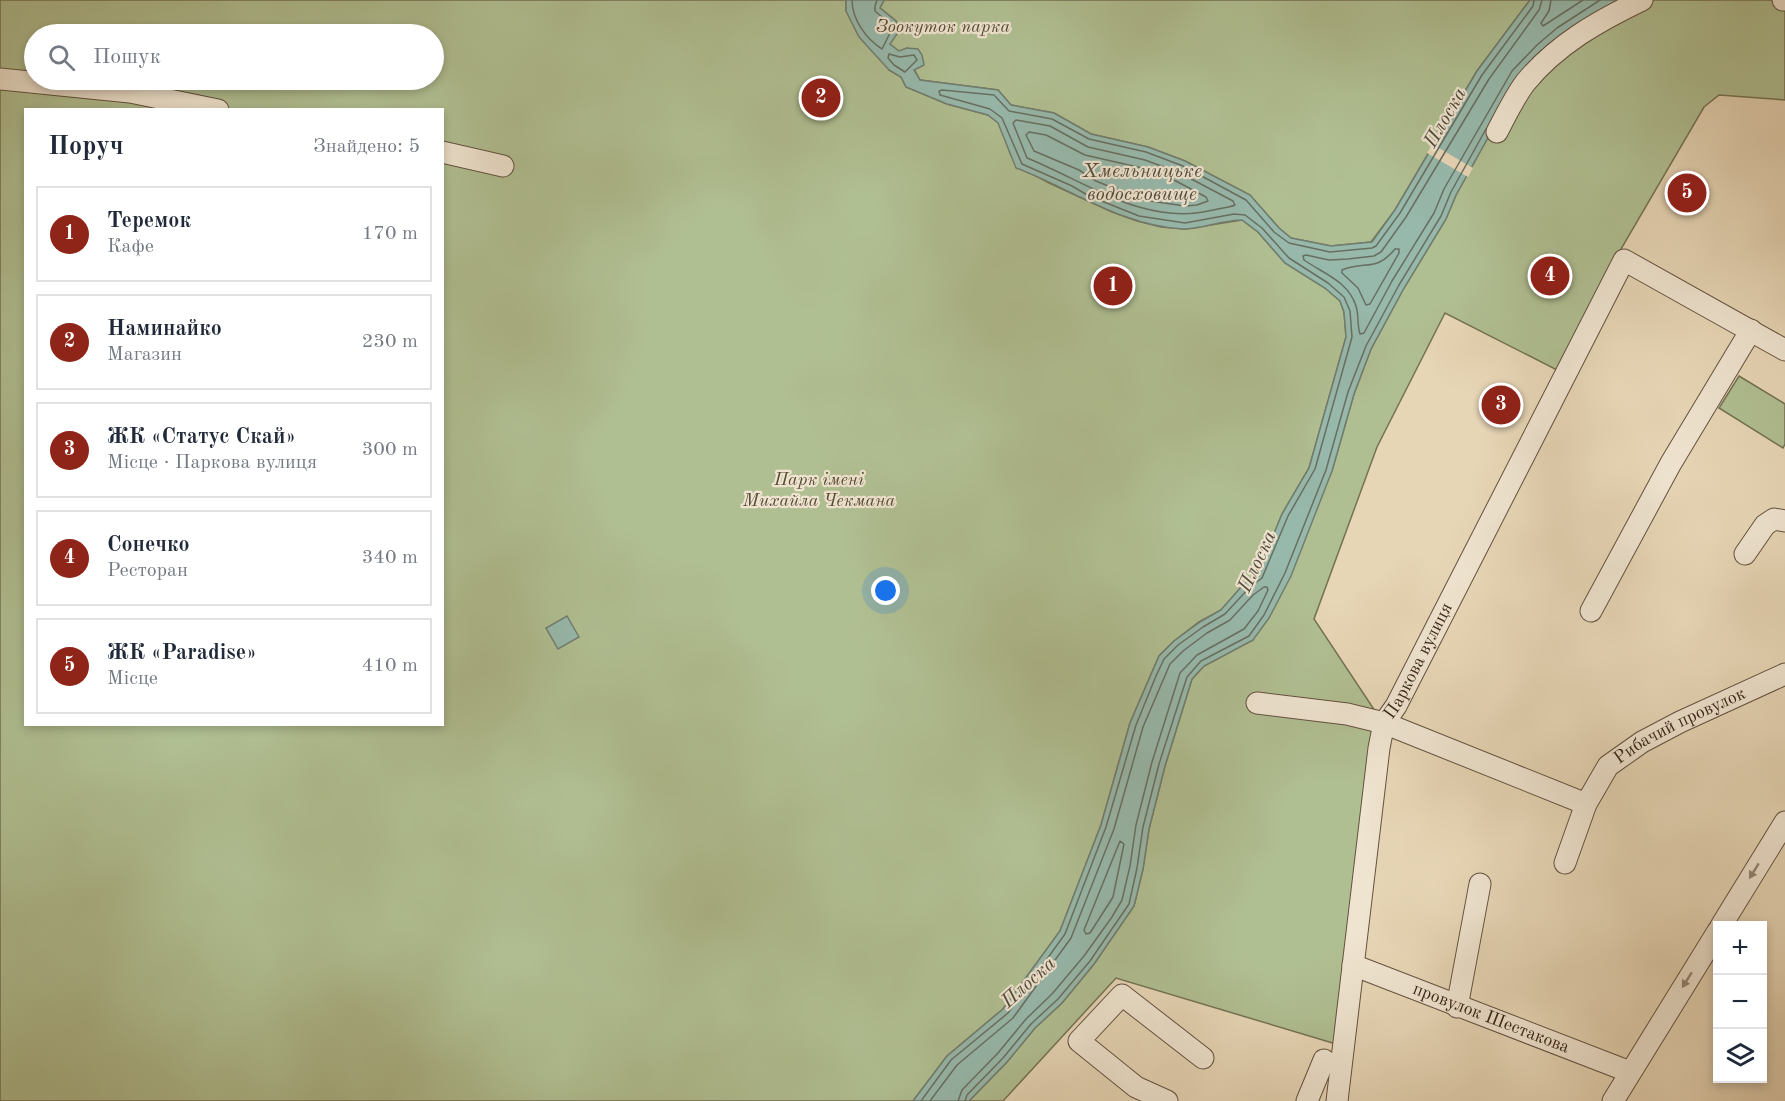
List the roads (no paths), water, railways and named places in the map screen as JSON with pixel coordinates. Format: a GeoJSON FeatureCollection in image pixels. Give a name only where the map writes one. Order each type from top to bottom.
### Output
{"type":"FeatureCollection","features":[{"type":"Feature","properties":{"kind":"street"},"geometry":{"type":"LineString","coordinates":[[1497,132],[1516,97],[1551,56],[1584,31],[1642,0]]}},
{"type":"Feature","properties":{"kind":"street"},"geometry":{"type":"LineString","coordinates":[[0,79],[24,81]]}},
{"type":"Feature","properties":{"kind":"street"},"geometry":{"type":"LineString","coordinates":[[110,90],[208,108]]}},
{"type":"Feature","properties":{"kind":"street"},"geometry":{"type":"LineString","coordinates":[[444,152],[503,166]]}},
{"type":"Feature","properties":{"kind":"street","name":"Паркова вулиця"},"geometry":{"type":"LineString","coordinates":[[1337,1101],[1378,748],[1384,723],[1396,706],[1624,260],[1751,330]]}},
{"type":"Feature","properties":{"kind":"street"},"geometry":{"type":"LineString","coordinates":[[1591,611],[1671,463],[1751,330],[1785,350]]}},
{"type":"Feature","properties":{"kind":"street"},"geometry":{"type":"LineString","coordinates":[[1745,554],[1765,525],[1774,519],[1785,521]]}},
{"type":"Feature","properties":{"kind":"street","name":"Рибачий провулок"},"geometry":{"type":"LineString","coordinates":[[1565,863],[1586,804],[1608,766],[1641,742],[1785,674]]}},
{"type":"Feature","properties":{"kind":"street"},"geometry":{"type":"LineString","coordinates":[[1257,703],[1347,714],[1384,723],[1586,804]]}},
{"type":"Feature","properties":{"kind":"street"},"geometry":{"type":"LineString","coordinates":[[1724,921],[1785,822]]}},
{"type":"Feature","properties":{"kind":"street"},"geometry":{"type":"LineString","coordinates":[[1457,1007],[1480,884]]}},
{"type":"Feature","properties":{"kind":"street"},"geometry":{"type":"LineString","coordinates":[[1613,1101],[1713,939]]}},
{"type":"Feature","properties":{"kind":"street","name":"провулок Шестакова"},"geometry":{"type":"LineString","coordinates":[[1353,965],[1630,1072]]}},
{"type":"Feature","properties":{"kind":"street"},"geometry":{"type":"LineString","coordinates":[[1167,1101],[1136,1087],[1079,1041],[1122,995],[1203,1058]]}},
{"type":"Feature","properties":{"kind":"street"},"geometry":{"type":"LineString","coordinates":[[1307,1101],[1324,1060]]}},
{"type":"Feature","properties":{"kind":"water","name":"Хмельницьке водосховище"},"geometry":{"type":"Polygon","coordinates":[[[846,0],[884,0],[880,8],[896,21],[899,31],[890,44],[899,51],[907,48],[918,49],[924,65],[914,70],[920,80],[998,90],[1011,105],[1054,113],[1091,134],[1148,147],[1185,161],[1250,195],[1291,238],[1331,246],[1372,242],[1395,210],[1477,71],[1530,0],[1625,0],[1594,20],[1489,136],[1456,195],[1446,219],[1404,288],[1371,349],[1354,394],[1332,471],[1291,576],[1269,618],[1253,640],[1204,666],[1192,679],[1165,766],[1149,829],[1134,906],[1094,964],[1062,1003],[1035,1028],[1007,1062],[969,1101],[913,1101],[947,1056],[1003,1009],[1060,931],[1101,825],[1130,723],[1159,656],[1174,641],[1221,610],[1243,585],[1257,575],[1282,514],[1309,468],[1346,337],[1344,312],[1340,301],[1325,288],[1285,263],[1258,232],[1242,220],[1190,229],[1139,221],[1118,214],[1016,168],[998,123],[988,115],[947,104],[906,87],[901,77],[889,70],[859,37],[846,11],[846,0]]]}},
{"type":"Feature","properties":{"kind":"water"},"geometry":{"type":"Polygon","coordinates":[[[567,616],[579,637],[558,649],[546,628],[567,616]]]}},
{"type":"Feature","properties":{"kind":"place","name":"Наминайко"},"geometry":{"type":"Point","coordinates":[821,98]}},
{"type":"Feature","properties":{"kind":"place","name":"ЖК «Paradise»"},"geometry":{"type":"Point","coordinates":[1687,193]}},
{"type":"Feature","properties":{"kind":"place","name":"Cонечко"},"geometry":{"type":"Point","coordinates":[1550,276]}},
{"type":"Feature","properties":{"kind":"place","name":"Теремок"},"geometry":{"type":"Point","coordinates":[1113,286]}},
{"type":"Feature","properties":{"kind":"place","name":"ЖК «Статус Скай»"},"geometry":{"type":"Point","coordinates":[1501,405]}},
{"type":"Feature","properties":{"kind":"park label","name":"Зоокуток парка"},"geometry":{"type":"Point","coordinates":[943,27]}},
{"type":"Feature","properties":{"kind":"park label","name":"Парк імені Михайла Чекмана"},"geometry":{"type":"Point","coordinates":[819,490]}},
{"type":"Feature","properties":{"kind":"water label","name":"Плоска"},"geometry":{"type":"Point","coordinates":[1446,118]}},
{"type":"Feature","properties":{"kind":"water label","name":"Плоска"},"geometry":{"type":"Point","coordinates":[1258,562]}},
{"type":"Feature","properties":{"kind":"water label","name":"Плоска"},"geometry":{"type":"Point","coordinates":[1029,983]}}]}
